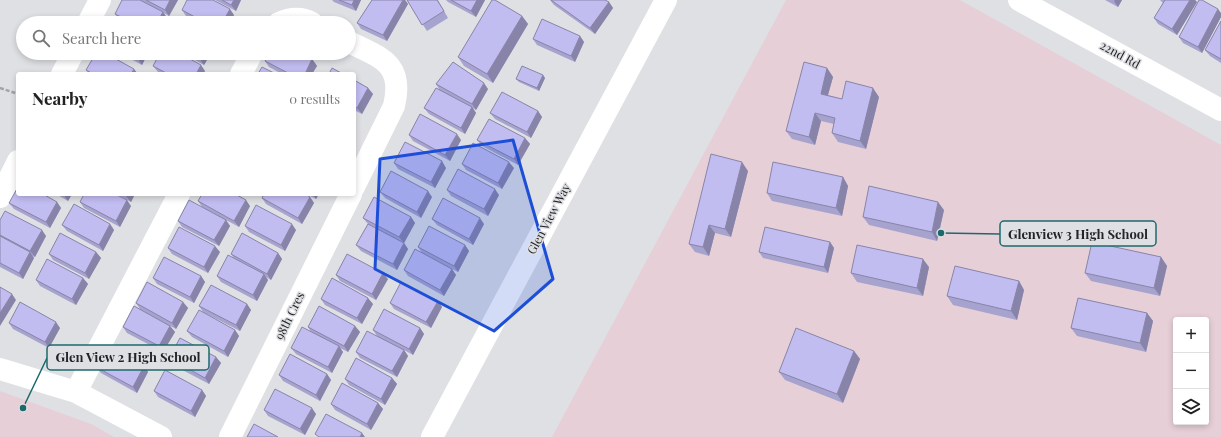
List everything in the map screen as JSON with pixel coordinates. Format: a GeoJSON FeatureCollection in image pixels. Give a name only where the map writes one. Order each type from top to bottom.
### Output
{"type":"FeatureCollection","features":[{"type":"Feature","properties":{"kind":"street"},"geometry":{"type":"LineString","coordinates":[[92,16],[100,0]]}},
{"type":"Feature","properties":{"kind":"street","name":"Glen View Way"},"geometry":{"type":"LineString","coordinates":[[432,437],[666,0]]}},
{"type":"Feature","properties":{"kind":"street","name":"22nd Rd"},"geometry":{"type":"LineString","coordinates":[[1019,0],[1221,110]]}},
{"type":"Feature","properties":{"kind":"street"},"geometry":{"type":"LineString","coordinates":[[356,45],[378,56],[390,66],[397,80],[398,92],[394,106],[356,183]]}},
{"type":"Feature","properties":{"kind":"street"},"geometry":{"type":"LineString","coordinates":[[63,72],[69,60]]}},
{"type":"Feature","properties":{"kind":"street"},"geometry":{"type":"LineString","coordinates":[[243,72],[249,60]]}},
{"type":"Feature","properties":{"kind":"street"},"geometry":{"type":"LineString","coordinates":[[0,197],[16,165]]}},
{"type":"Feature","properties":{"kind":"street"},"geometry":{"type":"LineString","coordinates":[[76,392],[178,196]]}},
{"type":"Feature","properties":{"kind":"street","name":"98th Cres"},"geometry":{"type":"LineString","coordinates":[[230,437],[350,196]]}},
{"type":"Feature","properties":{"kind":"street"},"geometry":{"type":"LineString","coordinates":[[0,369],[76,392],[161,437]]}},
{"type":"Feature","properties":{"kind":"path"},"geometry":{"type":"LineString","coordinates":[[0,88],[16,93]]}},
{"type":"Feature","properties":{"kind":"highlighted area"},"geometry":{"type":"Polygon","coordinates":[[[513,140],[553,279],[494,331],[375,269],[380,159],[513,140]]]}},
{"type":"Feature","properties":{"kind":"shaded area"},"geometry":{"type":"Polygon","coordinates":[[[786,0],[960,0],[1221,145],[1221,437],[552,437],[786,0]]]}},
{"type":"Feature","properties":{"kind":"shaded area"},"geometry":{"type":"Polygon","coordinates":[[[0,391],[91,424],[114,437],[0,437],[0,391]]]}},
{"type":"Feature","properties":{"kind":"building"},"geometry":{"type":"Polygon","coordinates":[[[122,0],[140,0],[163,12],[161,16],[119,16],[115,14],[122,0]]]}},
{"type":"Feature","properties":{"kind":"building"},"geometry":{"type":"Polygon","coordinates":[[[146,0],[170,0],[165,10],[146,0]]]}},
{"type":"Feature","properties":{"kind":"building"},"geometry":{"type":"Polygon","coordinates":[[[187,0],[213,0],[230,9],[226,16],[193,16],[182,10],[187,0]]]}},
{"type":"Feature","properties":{"kind":"building"},"geometry":{"type":"Polygon","coordinates":[[[222,0],[234,0],[231,5],[222,0]]]}},
{"type":"Feature","properties":{"kind":"building"},"geometry":{"type":"Polygon","coordinates":[[[339,0],[354,0],[352,5],[339,0]]]}},
{"type":"Feature","properties":{"kind":"building"},"geometry":{"type":"Polygon","coordinates":[[[372,0],[403,0],[383,35],[357,23],[372,0]]]}},
{"type":"Feature","properties":{"kind":"building"},"geometry":{"type":"Polygon","coordinates":[[[407,0],[437,0],[444,11],[422,25],[407,0]]]}},
{"type":"Feature","properties":{"kind":"building"},"geometry":{"type":"Polygon","coordinates":[[[451,0],[477,0],[471,11],[451,0]]]}},
{"type":"Feature","properties":{"kind":"building"},"geometry":{"type":"Polygon","coordinates":[[[492,0],[495,0],[522,16],[487,74],[458,57],[492,0]]]}},
{"type":"Feature","properties":{"kind":"building"},"geometry":{"type":"Polygon","coordinates":[[[551,0],[605,0],[609,2],[590,28],[551,0]]]}},
{"type":"Feature","properties":{"kind":"building"},"geometry":{"type":"Polygon","coordinates":[[[1165,0],[1190,0],[1172,29],[1154,18],[1165,0]]]}},
{"type":"Feature","properties":{"kind":"building"},"geometry":{"type":"Polygon","coordinates":[[[1199,0],[1202,0],[1218,9],[1198,47],[1179,37],[1199,0]]]}},
{"type":"Feature","properties":{"kind":"building"},"geometry":{"type":"Polygon","coordinates":[[[542,19],[580,36],[571,56],[533,39],[542,19]]]}},
{"type":"Feature","properties":{"kind":"building"},"geometry":{"type":"Polygon","coordinates":[[[1221,21],[1221,59],[1205,50],[1221,21]]]}},
{"type":"Feature","properties":{"kind":"building"},"geometry":{"type":"Polygon","coordinates":[[[92,60],[118,60],[134,69],[132,72],[90,72],[86,70],[92,60]]]}},
{"type":"Feature","properties":{"kind":"building"},"geometry":{"type":"Polygon","coordinates":[[[156,60],[192,60],[201,65],[197,72],[164,72],[153,66],[156,60]]]}},
{"type":"Feature","properties":{"kind":"building"},"geometry":{"type":"Polygon","coordinates":[[[312,60],[306,72],[286,72],[265,61],[312,60]]]}},
{"type":"Feature","properties":{"kind":"building"},"geometry":{"type":"Polygon","coordinates":[[[453,62],[484,83],[472,104],[436,84],[453,62]]]}},
{"type":"Feature","properties":{"kind":"building"},"geometry":{"type":"Polygon","coordinates":[[[804,62],[827,68],[821,94],[842,99],[846,81],[873,88],[860,141],[832,133],[835,118],[815,113],[809,137],[786,131],[804,62]]]}},
{"type":"Feature","properties":{"kind":"building"},"geometry":{"type":"Polygon","coordinates":[[[522,66],[543,75],[537,88],[516,79],[522,66]]]}},
{"type":"Feature","properties":{"kind":"building"},"geometry":{"type":"Polygon","coordinates":[[[262,67],[272,72],[259,72],[262,67]]]}},
{"type":"Feature","properties":{"kind":"building"},"geometry":{"type":"Polygon","coordinates":[[[332,68],[339,72],[330,72],[332,68]]]}},
{"type":"Feature","properties":{"kind":"building"},"geometry":{"type":"Polygon","coordinates":[[[356,81],[368,88],[356,108],[356,81]]]}},
{"type":"Feature","properties":{"kind":"building"},"geometry":{"type":"Polygon","coordinates":[[[436,88],[472,107],[461,128],[424,108],[436,88]]]}},
{"type":"Feature","properties":{"kind":"building"},"geometry":{"type":"Polygon","coordinates":[[[502,92],[538,111],[527,132],[490,113],[502,92]]]}},
{"type":"Feature","properties":{"kind":"building"},"geometry":{"type":"Polygon","coordinates":[[[420,114],[457,134],[445,155],[409,135],[420,114]]]}},
{"type":"Feature","properties":{"kind":"building"},"geometry":{"type":"Polygon","coordinates":[[[489,119],[525,138],[514,159],[477,140],[489,119]]]}},
{"type":"Feature","properties":{"kind":"building"},"geometry":{"type":"Polygon","coordinates":[[[405,142],[442,161],[431,182],[394,163],[405,142]]]}},
{"type":"Feature","properties":{"kind":"building"},"geometry":{"type":"Polygon","coordinates":[[[473,143],[509,162],[498,183],[462,164],[473,143]]]}},
{"type":"Feature","properties":{"kind":"building"},"geometry":{"type":"Polygon","coordinates":[[[711,154],[742,162],[725,229],[709,225],[703,247],[689,244],[711,154]]]}},
{"type":"Feature","properties":{"kind":"building"},"geometry":{"type":"Polygon","coordinates":[[[773,162],[843,177],[836,208],[767,193],[773,162]]]}},
{"type":"Feature","properties":{"kind":"building"},"geometry":{"type":"Polygon","coordinates":[[[458,169],[495,189],[484,209],[447,190],[458,169]]]}},
{"type":"Feature","properties":{"kind":"building"},"geometry":{"type":"Polygon","coordinates":[[[391,171],[428,191],[417,212],[380,192],[391,171]]]}},
{"type":"Feature","properties":{"kind":"building"},"geometry":{"type":"Polygon","coordinates":[[[869,186],[938,202],[932,232],[863,217],[869,186]]]}},
{"type":"Feature","properties":{"kind":"building"},"geometry":{"type":"Polygon","coordinates":[[[16,191],[16,196],[46,196],[57,202],[46,222],[9,203],[16,191]]]}},
{"type":"Feature","properties":{"kind":"building"},"geometry":{"type":"Polygon","coordinates":[[[83,196],[119,196],[127,200],[116,221],[80,202],[83,196]]]}},
{"type":"Feature","properties":{"kind":"building"},"geometry":{"type":"Polygon","coordinates":[[[201,196],[239,196],[246,200],[234,221],[198,201],[201,196]]]}},
{"type":"Feature","properties":{"kind":"building"},"geometry":{"type":"Polygon","coordinates":[[[263,196],[310,197],[298,218],[262,198],[263,196]]]}},
{"type":"Feature","properties":{"kind":"building"},"geometry":{"type":"Polygon","coordinates":[[[374,197],[411,217],[399,237],[363,218],[374,197]]]}},
{"type":"Feature","properties":{"kind":"building"},"geometry":{"type":"Polygon","coordinates":[[[443,198],[480,218],[469,239],[432,219],[443,198]]]}},
{"type":"Feature","properties":{"kind":"building"},"geometry":{"type":"Polygon","coordinates":[[[189,200],[226,220],[214,240],[178,221],[189,200]]]}},
{"type":"Feature","properties":{"kind":"building"},"geometry":{"type":"Polygon","coordinates":[[[74,204],[110,224],[99,245],[62,225],[74,204]]]}},
{"type":"Feature","properties":{"kind":"building"},"geometry":{"type":"Polygon","coordinates":[[[256,205],[292,224],[281,245],[245,226],[256,205]]]}},
{"type":"Feature","properties":{"kind":"building"},"geometry":{"type":"Polygon","coordinates":[[[5,211],[42,230],[30,251],[0,235],[0,220],[5,211]]]}},
{"type":"Feature","properties":{"kind":"building"},"geometry":{"type":"Polygon","coordinates":[[[368,224],[404,243],[393,264],[356,245],[368,224]]]}},
{"type":"Feature","properties":{"kind":"building"},"geometry":{"type":"Polygon","coordinates":[[[429,226],[465,245],[454,266],[418,247],[429,226]]]}},
{"type":"Feature","properties":{"kind":"building"},"geometry":{"type":"Polygon","coordinates":[[[179,227],[215,246],[204,267],[168,248],[179,227]]]}},
{"type":"Feature","properties":{"kind":"building"},"geometry":{"type":"Polygon","coordinates":[[[765,227],[830,242],[824,267],[759,252],[765,227]]]}},
{"type":"Feature","properties":{"kind":"building"},"geometry":{"type":"Polygon","coordinates":[[[60,233],[96,252],[85,273],[49,254],[60,233]]]}},
{"type":"Feature","properties":{"kind":"building"},"geometry":{"type":"Polygon","coordinates":[[[242,233],[278,253],[267,274],[231,254],[242,233]]]}},
{"type":"Feature","properties":{"kind":"building"},"geometry":{"type":"Polygon","coordinates":[[[0,236],[30,252],[19,273],[0,263],[0,236]]]}},
{"type":"Feature","properties":{"kind":"building"},"geometry":{"type":"Polygon","coordinates":[[[1092,242],[1161,257],[1154,288],[1085,273],[1092,242]]]}},
{"type":"Feature","properties":{"kind":"building"},"geometry":{"type":"Polygon","coordinates":[[[857,245],[923,259],[917,288],[851,273],[857,245]]]}},
{"type":"Feature","properties":{"kind":"building"},"geometry":{"type":"Polygon","coordinates":[[[415,249],[452,269],[440,290],[404,270],[415,249]]]}},
{"type":"Feature","properties":{"kind":"building"},"geometry":{"type":"Polygon","coordinates":[[[347,254],[383,273],[372,294],[336,275],[347,254]]]}},
{"type":"Feature","properties":{"kind":"building"},"geometry":{"type":"Polygon","coordinates":[[[228,255],[264,274],[253,295],[217,276],[228,255]]]}},
{"type":"Feature","properties":{"kind":"building"},"geometry":{"type":"Polygon","coordinates":[[[164,257],[201,276],[190,297],[153,278],[164,257]]]}},
{"type":"Feature","properties":{"kind":"building"},"geometry":{"type":"Polygon","coordinates":[[[47,259],[83,278],[72,299],[36,280],[47,259]]]}},
{"type":"Feature","properties":{"kind":"building"},"geometry":{"type":"Polygon","coordinates":[[[955,266],[1019,281],[1011,311],[947,296],[955,266]]]}},
{"type":"Feature","properties":{"kind":"building"},"geometry":{"type":"Polygon","coordinates":[[[332,278],[368,298],[357,318],[321,299],[332,278]]]}},
{"type":"Feature","properties":{"kind":"building"},"geometry":{"type":"Polygon","coordinates":[[[147,282],[183,302],[172,323],[136,303],[147,282]]]}},
{"type":"Feature","properties":{"kind":"building"},"geometry":{"type":"Polygon","coordinates":[[[401,282],[438,301],[426,322],[390,303],[401,282]]]}},
{"type":"Feature","properties":{"kind":"building"},"geometry":{"type":"Polygon","coordinates":[[[211,285],[247,304],[236,325],[199,306],[211,285]]]}},
{"type":"Feature","properties":{"kind":"building"},"geometry":{"type":"Polygon","coordinates":[[[0,287],[12,294],[0,313],[0,287]]]}},
{"type":"Feature","properties":{"kind":"building"},"geometry":{"type":"Polygon","coordinates":[[[1078,298],[1147,313],[1140,343],[1071,328],[1078,298]]]}},
{"type":"Feature","properties":{"kind":"building"},"geometry":{"type":"Polygon","coordinates":[[[20,302],[56,322],[45,342],[9,323],[20,302]]]}},
{"type":"Feature","properties":{"kind":"building"},"geometry":{"type":"Polygon","coordinates":[[[134,306],[170,326],[159,346],[123,327],[134,306]]]}},
{"type":"Feature","properties":{"kind":"building"},"geometry":{"type":"Polygon","coordinates":[[[319,306],[355,326],[344,346],[308,327],[319,306]]]}},
{"type":"Feature","properties":{"kind":"building"},"geometry":{"type":"Polygon","coordinates":[[[384,309],[420,328],[409,349],[373,330],[384,309]]]}},
{"type":"Feature","properties":{"kind":"building"},"geometry":{"type":"Polygon","coordinates":[[[199,310],[235,330],[224,351],[187,331],[199,310]]]}},
{"type":"Feature","properties":{"kind":"building"},"geometry":{"type":"Polygon","coordinates":[[[302,327],[339,346],[328,367],[291,348],[302,327]]]}},
{"type":"Feature","properties":{"kind":"building"},"geometry":{"type":"Polygon","coordinates":[[[796,328],[854,351],[837,394],[779,372],[796,328]]]}},
{"type":"Feature","properties":{"kind":"building"},"geometry":{"type":"Polygon","coordinates":[[[367,331],[404,350],[392,371],[356,352],[367,331]]]}},
{"type":"Feature","properties":{"kind":"building"},"geometry":{"type":"Polygon","coordinates":[[[180,338],[216,357],[205,378],[169,358],[180,338]]]}},
{"type":"Feature","properties":{"kind":"building"},"geometry":{"type":"Polygon","coordinates":[[[108,346],[144,366],[133,387],[96,367],[108,346]]]}},
{"type":"Feature","properties":{"kind":"building"},"geometry":{"type":"Polygon","coordinates":[[[290,354],[327,374],[316,395],[279,375],[290,354]]]}},
{"type":"Feature","properties":{"kind":"building"},"geometry":{"type":"Polygon","coordinates":[[[356,358],[392,378],[381,399],[345,379],[356,358]]]}},
{"type":"Feature","properties":{"kind":"building"},"geometry":{"type":"Polygon","coordinates":[[[165,370],[202,390],[191,411],[154,391],[165,370]]]}},
{"type":"Feature","properties":{"kind":"building"},"geometry":{"type":"Polygon","coordinates":[[[342,383],[378,403],[367,424],[331,404],[342,383]]]}},
{"type":"Feature","properties":{"kind":"building"},"geometry":{"type":"Polygon","coordinates":[[[275,389],[312,408],[300,429],[264,410],[275,389]]]}},
{"type":"Feature","properties":{"kind":"building"},"geometry":{"type":"Polygon","coordinates":[[[326,414],[362,433],[360,437],[319,437],[315,434],[326,414]]]}},
{"type":"Feature","properties":{"kind":"building"},"geometry":{"type":"Polygon","coordinates":[[[254,424],[278,437],[247,437],[254,424]]]}},
{"type":"Feature","properties":{"kind":"place","name":"Glenview 3 High School"},"geometry":{"type":"Point","coordinates":[941,233]}},
{"type":"Feature","properties":{"kind":"place","name":"Glen View 2 High School"},"geometry":{"type":"Point","coordinates":[23,408]}}]}
